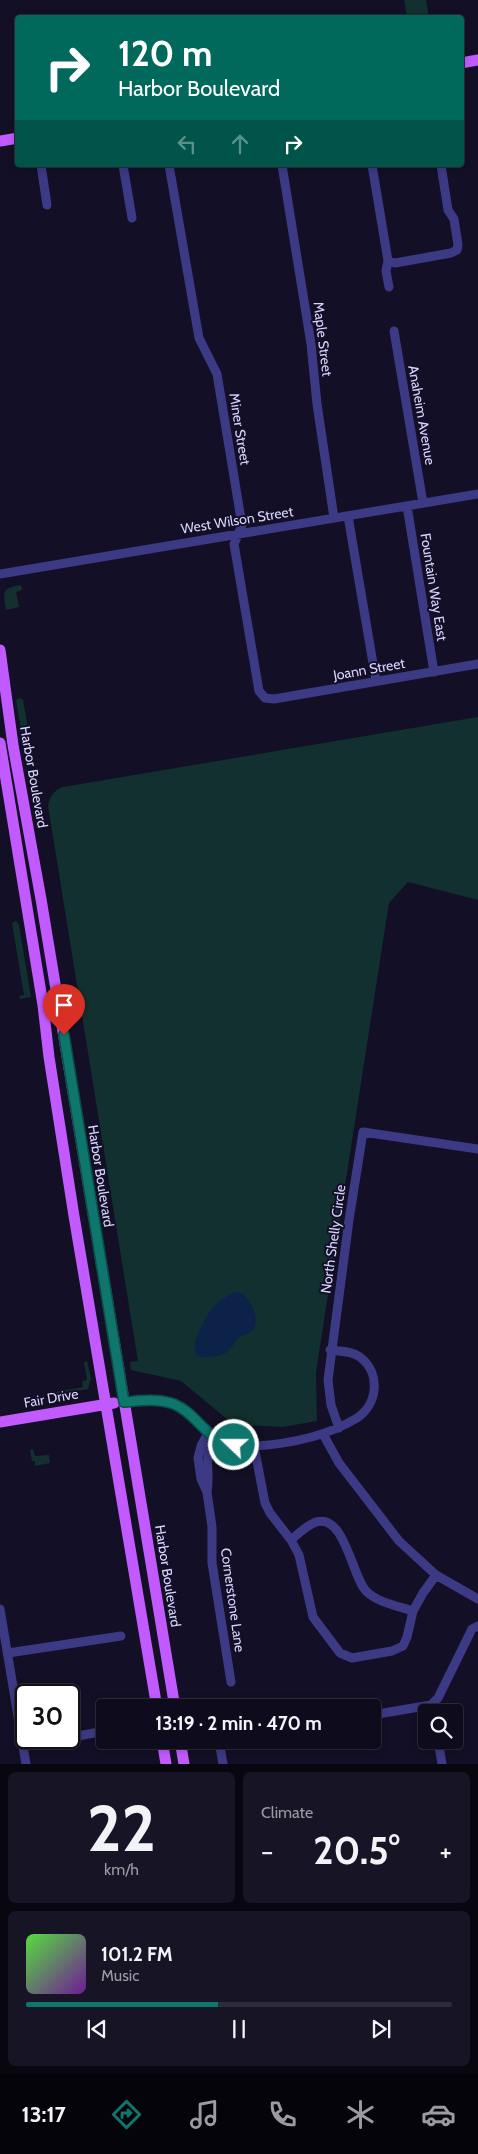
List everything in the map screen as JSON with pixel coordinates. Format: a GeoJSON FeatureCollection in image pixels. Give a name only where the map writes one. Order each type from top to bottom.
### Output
{"type":"FeatureCollection","features":[{"type":"Feature","properties":{"kind":"main road"},"geometry":{"type":"LineString","coordinates":[[464,62],[478,60]]}},
{"type":"Feature","properties":{"kind":"main road"},"geometry":{"type":"LineString","coordinates":[[0,141],[15,138]]}},
{"type":"Feature","properties":{"kind":"main road","name":"Harbor Boulevard"},"geometry":{"type":"LineString","coordinates":[[0,650],[14,752],[67,1055],[174,1699]]}},
{"type":"Feature","properties":{"kind":"main road","name":"Harbor Boulevard"},"geometry":{"type":"LineString","coordinates":[[0,743],[43,1006],[72,1207],[107,1403],[156,1699]]}},
{"type":"Feature","properties":{"kind":"main road","name":"Fair Drive"},"geometry":{"type":"LineString","coordinates":[[0,1422],[107,1403],[124,1402]]}},
{"type":"Feature","properties":{"kind":"main road"},"geometry":{"type":"LineString","coordinates":[[164,1749],[166,1764]]}},
{"type":"Feature","properties":{"kind":"main road"},"geometry":{"type":"LineString","coordinates":[[182,1749],[184,1764]]}},
{"type":"Feature","properties":{"kind":"street"},"geometry":{"type":"LineString","coordinates":[[41,167],[47,205]]}},
{"type":"Feature","properties":{"kind":"street"},"geometry":{"type":"LineString","coordinates":[[123,167],[132,218]]}},
{"type":"Feature","properties":{"kind":"street","name":"Miner Street"},"geometry":{"type":"LineString","coordinates":[[169,167],[199,338],[216,374],[242,525],[234,545],[258,690],[265,698]]}},
{"type":"Feature","properties":{"kind":"street","name":"Maple Street"},"geometry":{"type":"LineString","coordinates":[[282,167],[312,344],[317,404],[334,518]]}},
{"type":"Feature","properties":{"kind":"street"},"geometry":{"type":"LineString","coordinates":[[372,167],[388,261],[386,271],[389,287]]}},
{"type":"Feature","properties":{"kind":"street"},"geometry":{"type":"LineString","coordinates":[[388,261],[395,263],[451,253],[457,250],[454,219],[448,210],[441,167]]}},
{"type":"Feature","properties":{"kind":"street","name":"Anaheim Avenue"},"geometry":{"type":"LineString","coordinates":[[394,332],[423,503]]}},
{"type":"Feature","properties":{"kind":"street","name":"West Wilson Street"},"geometry":{"type":"LineString","coordinates":[[0,574],[478,494]]}},
{"type":"Feature","properties":{"kind":"street","name":"Fountain Way East"},"geometry":{"type":"LineString","coordinates":[[407,506],[434,672]]}},
{"type":"Feature","properties":{"kind":"street"},"geometry":{"type":"LineString","coordinates":[[348,516],[376,681]]}},
{"type":"Feature","properties":{"kind":"street","name":"Joann Street"},"geometry":{"type":"LineString","coordinates":[[265,698],[478,664]]}},
{"type":"Feature","properties":{"kind":"street","name":"North Shelly Circle"},"geometry":{"type":"LineString","coordinates":[[339,1428],[329,1391],[330,1350],[363,1132],[478,1149]]}},
{"type":"Feature","properties":{"kind":"street"},"geometry":{"type":"LineString","coordinates":[[124,1402],[156,1400],[172,1404],[186,1411],[211,1436],[234,1445],[254,1446],[323,1434],[339,1428],[358,1417],[368,1408],[375,1392],[371,1369],[365,1362],[354,1354],[330,1350]]}},
{"type":"Feature","properties":{"kind":"street"},"geometry":{"type":"LineString","coordinates":[[323,1434],[339,1463],[399,1541],[436,1575],[478,1599]]}},
{"type":"Feature","properties":{"kind":"street","name":"Cornerstone Lane"},"geometry":{"type":"LineString","coordinates":[[211,1436],[201,1479],[207,1492],[212,1527],[212,1562],[231,1682]]}},
{"type":"Feature","properties":{"kind":"street"},"geometry":{"type":"LineString","coordinates":[[254,1446],[265,1503],[270,1513],[291,1540],[300,1561],[313,1617],[340,1653],[352,1658],[392,1651],[403,1646],[408,1637],[413,1611],[436,1575]]}},
{"type":"Feature","properties":{"kind":"street"},"geometry":{"type":"LineString","coordinates":[[291,1540],[315,1522],[324,1521],[332,1525],[346,1544],[358,1578],[366,1592],[383,1602],[413,1611]]}},
{"type":"Feature","properties":{"kind":"street"},"geometry":{"type":"LineString","coordinates":[[0,1609],[15,1696]]}},
{"type":"Feature","properties":{"kind":"street"},"geometry":{"type":"LineString","coordinates":[[435,1704],[472,1629],[478,1626]]}},
{"type":"Feature","properties":{"kind":"street"},"geometry":{"type":"LineString","coordinates":[[8,1653],[121,1636]]}},
{"type":"Feature","properties":{"kind":"street"},"geometry":{"type":"LineString","coordinates":[[381,1714],[418,1710]]}},
{"type":"Feature","properties":{"kind":"street"},"geometry":{"type":"LineString","coordinates":[[80,1736],[96,1733]]}},
{"type":"Feature","properties":{"kind":"street"},"geometry":{"type":"LineString","coordinates":[[24,1749],[26,1764]]}},
{"type":"Feature","properties":{"kind":"street"},"geometry":{"type":"LineString","coordinates":[[221,1749],[222,1764]]}},
{"type":"Feature","properties":{"kind":"street"},"geometry":{"type":"LineString","coordinates":[[440,1749],[442,1764]]}},
{"type":"Feature","properties":{"kind":"green space"},"geometry":{"type":"Polygon","coordinates":[[[404,0],[426,0],[429,15],[407,15],[404,0]]]}},
{"type":"Feature","properties":{"kind":"green space"},"geometry":{"type":"Polygon","coordinates":[[[21,585],[22,590],[16,592],[19,607],[6,610],[5,592],[7,589],[21,585]]]}},
{"type":"Feature","properties":{"kind":"green space"},"geometry":{"type":"Polygon","coordinates":[[[20,698],[23,700],[29,734],[25,737],[22,736],[16,700],[20,698]]]}},
{"type":"Feature","properties":{"kind":"green space"},"geometry":{"type":"Polygon","coordinates":[[[478,717],[478,900],[408,882],[389,903],[316,1372],[317,1421],[283,1427],[243,1425],[227,1419],[181,1381],[131,1370],[130,1362],[138,1361],[48,806],[50,799],[54,792],[63,787],[478,717]]]}},
{"type":"Feature","properties":{"kind":"green space"},"geometry":{"type":"Polygon","coordinates":[[[16,921],[19,925],[31,997],[20,999],[19,996],[24,995],[12,923],[16,921]]]}},
{"type":"Feature","properties":{"kind":"green space"},"geometry":{"type":"Polygon","coordinates":[[[87,1361],[91,1378],[88,1389],[50,1395],[50,1393],[83,1387],[82,1381],[87,1380],[84,1362],[87,1361]]]}},
{"type":"Feature","properties":{"kind":"green space"},"geometry":{"type":"Polygon","coordinates":[[[33,1449],[35,1456],[49,1455],[50,1463],[35,1466],[30,1450],[33,1449]]]}},
{"type":"Feature","properties":{"kind":"water"},"geometry":{"type":"Polygon","coordinates":[[[234,1292],[244,1296],[252,1306],[256,1319],[253,1330],[240,1337],[225,1353],[218,1356],[200,1357],[195,1352],[195,1345],[201,1327],[215,1305],[234,1292]]]}},
{"type":"Feature","properties":{"kind":"route"},"geometry":{"type":"LineString","coordinates":[[64,1035],[124,1402],[156,1400],[172,1404],[186,1411],[200,1426],[218,1440],[234,1445]]}}]}
